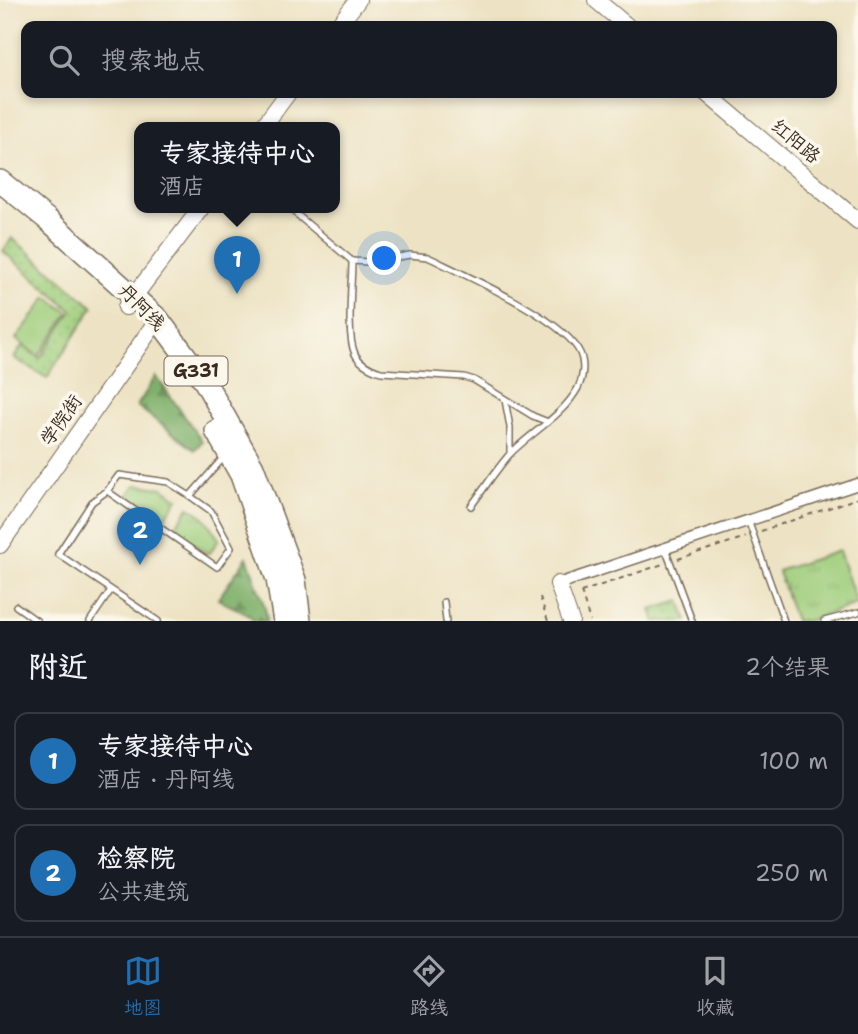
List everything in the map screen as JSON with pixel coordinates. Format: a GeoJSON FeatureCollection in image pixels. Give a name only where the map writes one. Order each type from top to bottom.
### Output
{"type":"FeatureCollection","features":[{"type":"Feature","properties":{"kind":"highway","name":"丹阿线"},"geometry":{"type":"LineString","coordinates":[[0,181],[48,220],[154,325],[205,382],[253,467],[295,580],[300,621]]}},
{"type":"Feature","properties":{"kind":"highway","name":"丹阿线"},"geometry":{"type":"LineString","coordinates":[[0,199],[130,302]]}},
{"type":"Feature","properties":{"kind":"highway","name":"丹阿线"},"geometry":{"type":"LineString","coordinates":[[154,325],[241,475],[277,579],[284,621]]}},
{"type":"Feature","properties":{"kind":"street"},"geometry":{"type":"LineString","coordinates":[[342,21],[358,0]]}},
{"type":"Feature","properties":{"kind":"street"},"geometry":{"type":"LineString","coordinates":[[596,0],[621,21]]}},
{"type":"Feature","properties":{"kind":"street"},"geometry":{"type":"LineString","coordinates":[[266,122],[284,98]]}},
{"type":"Feature","properties":{"kind":"street","name":"红阳路"},"geometry":{"type":"LineString","coordinates":[[712,98],[858,221]]}},
{"type":"Feature","properties":{"kind":"street"},"geometry":{"type":"LineString","coordinates":[[130,302],[197,213]]}},
{"type":"Feature","properties":{"kind":"street","name":"学院街"},"geometry":{"type":"LineString","coordinates":[[0,545],[154,325]]}},
{"type":"Feature","properties":{"kind":"street"},"geometry":{"type":"LineString","coordinates":[[570,621],[558,584],[858,484]]}},
{"type":"Feature","properties":{"kind":"lane"},"geometry":{"type":"LineString","coordinates":[[295,213],[352,261],[369,262],[410,255],[428,257],[520,306],[562,332],[579,352],[583,373],[578,389],[561,411],[510,454],[471,506]]}},
{"type":"Feature","properties":{"kind":"lane"},"geometry":{"type":"LineString","coordinates":[[352,261],[351,340],[356,356],[369,368],[381,372],[464,377],[474,380],[548,422]]}},
{"type":"Feature","properties":{"kind":"lane"},"geometry":{"type":"LineString","coordinates":[[505,400],[510,427],[510,454]]}},
{"type":"Feature","properties":{"kind":"lane"},"geometry":{"type":"LineString","coordinates":[[190,496],[228,452]]}},
{"type":"Feature","properties":{"kind":"lane"},"geometry":{"type":"LineString","coordinates":[[107,492],[217,567],[230,548],[211,511],[168,482],[120,475],[107,492],[92,502],[58,554],[158,621]]}},
{"type":"Feature","properties":{"kind":"lane"},"geometry":{"type":"LineString","coordinates":[[748,520],[784,621]]}},
{"type":"Feature","properties":{"kind":"lane"},"geometry":{"type":"LineString","coordinates":[[665,548],[692,621]]}},
{"type":"Feature","properties":{"kind":"lane"},"geometry":{"type":"LineString","coordinates":[[90,621],[111,590]]}},
{"type":"Feature","properties":{"kind":"lane"},"geometry":{"type":"LineString","coordinates":[[444,602],[446,621]]}},
{"type":"Feature","properties":{"kind":"lane"},"geometry":{"type":"LineString","coordinates":[[16,606],[37,621]]}},
{"type":"Feature","properties":{"kind":"lane"},"geometry":{"type":"LineString","coordinates":[[824,621],[858,612]]}},
{"type":"Feature","properties":{"kind":"path"},"geometry":{"type":"LineString","coordinates":[[580,592],[858,498]]}},
{"type":"Feature","properties":{"kind":"path"},"geometry":{"type":"LineString","coordinates":[[576,578],[590,621]]}},
{"type":"Feature","properties":{"kind":"path"},"geometry":{"type":"LineString","coordinates":[[540,597],[548,621]]}},
{"type":"Feature","properties":{"kind":"green space"},"geometry":{"type":"Polygon","coordinates":[[[12,238],[93,307],[47,378],[14,358],[22,346],[40,358],[72,311],[3,251],[12,238]]]}},
{"type":"Feature","properties":{"kind":"green space"},"geometry":{"type":"Polygon","coordinates":[[[47,297],[69,313],[38,356],[16,339],[47,297]]]}},
{"type":"Feature","properties":{"kind":"green space"},"geometry":{"type":"Polygon","coordinates":[[[156,376],[202,441],[195,450],[137,406],[156,376]]]}},
{"type":"Feature","properties":{"kind":"green space"},"geometry":{"type":"Polygon","coordinates":[[[135,485],[163,488],[178,499],[162,522],[126,498],[135,485]]]}},
{"type":"Feature","properties":{"kind":"green space"},"geometry":{"type":"Polygon","coordinates":[[[189,507],[204,517],[219,539],[209,554],[173,530],[189,507]]]}},
{"type":"Feature","properties":{"kind":"green space"},"geometry":{"type":"Polygon","coordinates":[[[839,551],[857,604],[807,621],[795,621],[778,571],[839,551]]]}},
{"type":"Feature","properties":{"kind":"green space"},"geometry":{"type":"Polygon","coordinates":[[[247,557],[267,621],[254,621],[218,599],[247,557]]]}},
{"type":"Feature","properties":{"kind":"green space"},"geometry":{"type":"Polygon","coordinates":[[[680,601],[687,621],[655,621],[651,610],[680,601]]]}},
{"type":"Feature","properties":{"kind":"place","name":"专家接待中心"},"geometry":{"type":"Point","coordinates":[237,294]}},
{"type":"Feature","properties":{"kind":"place","name":"检察院"},"geometry":{"type":"Point","coordinates":[140,565]}}]}
